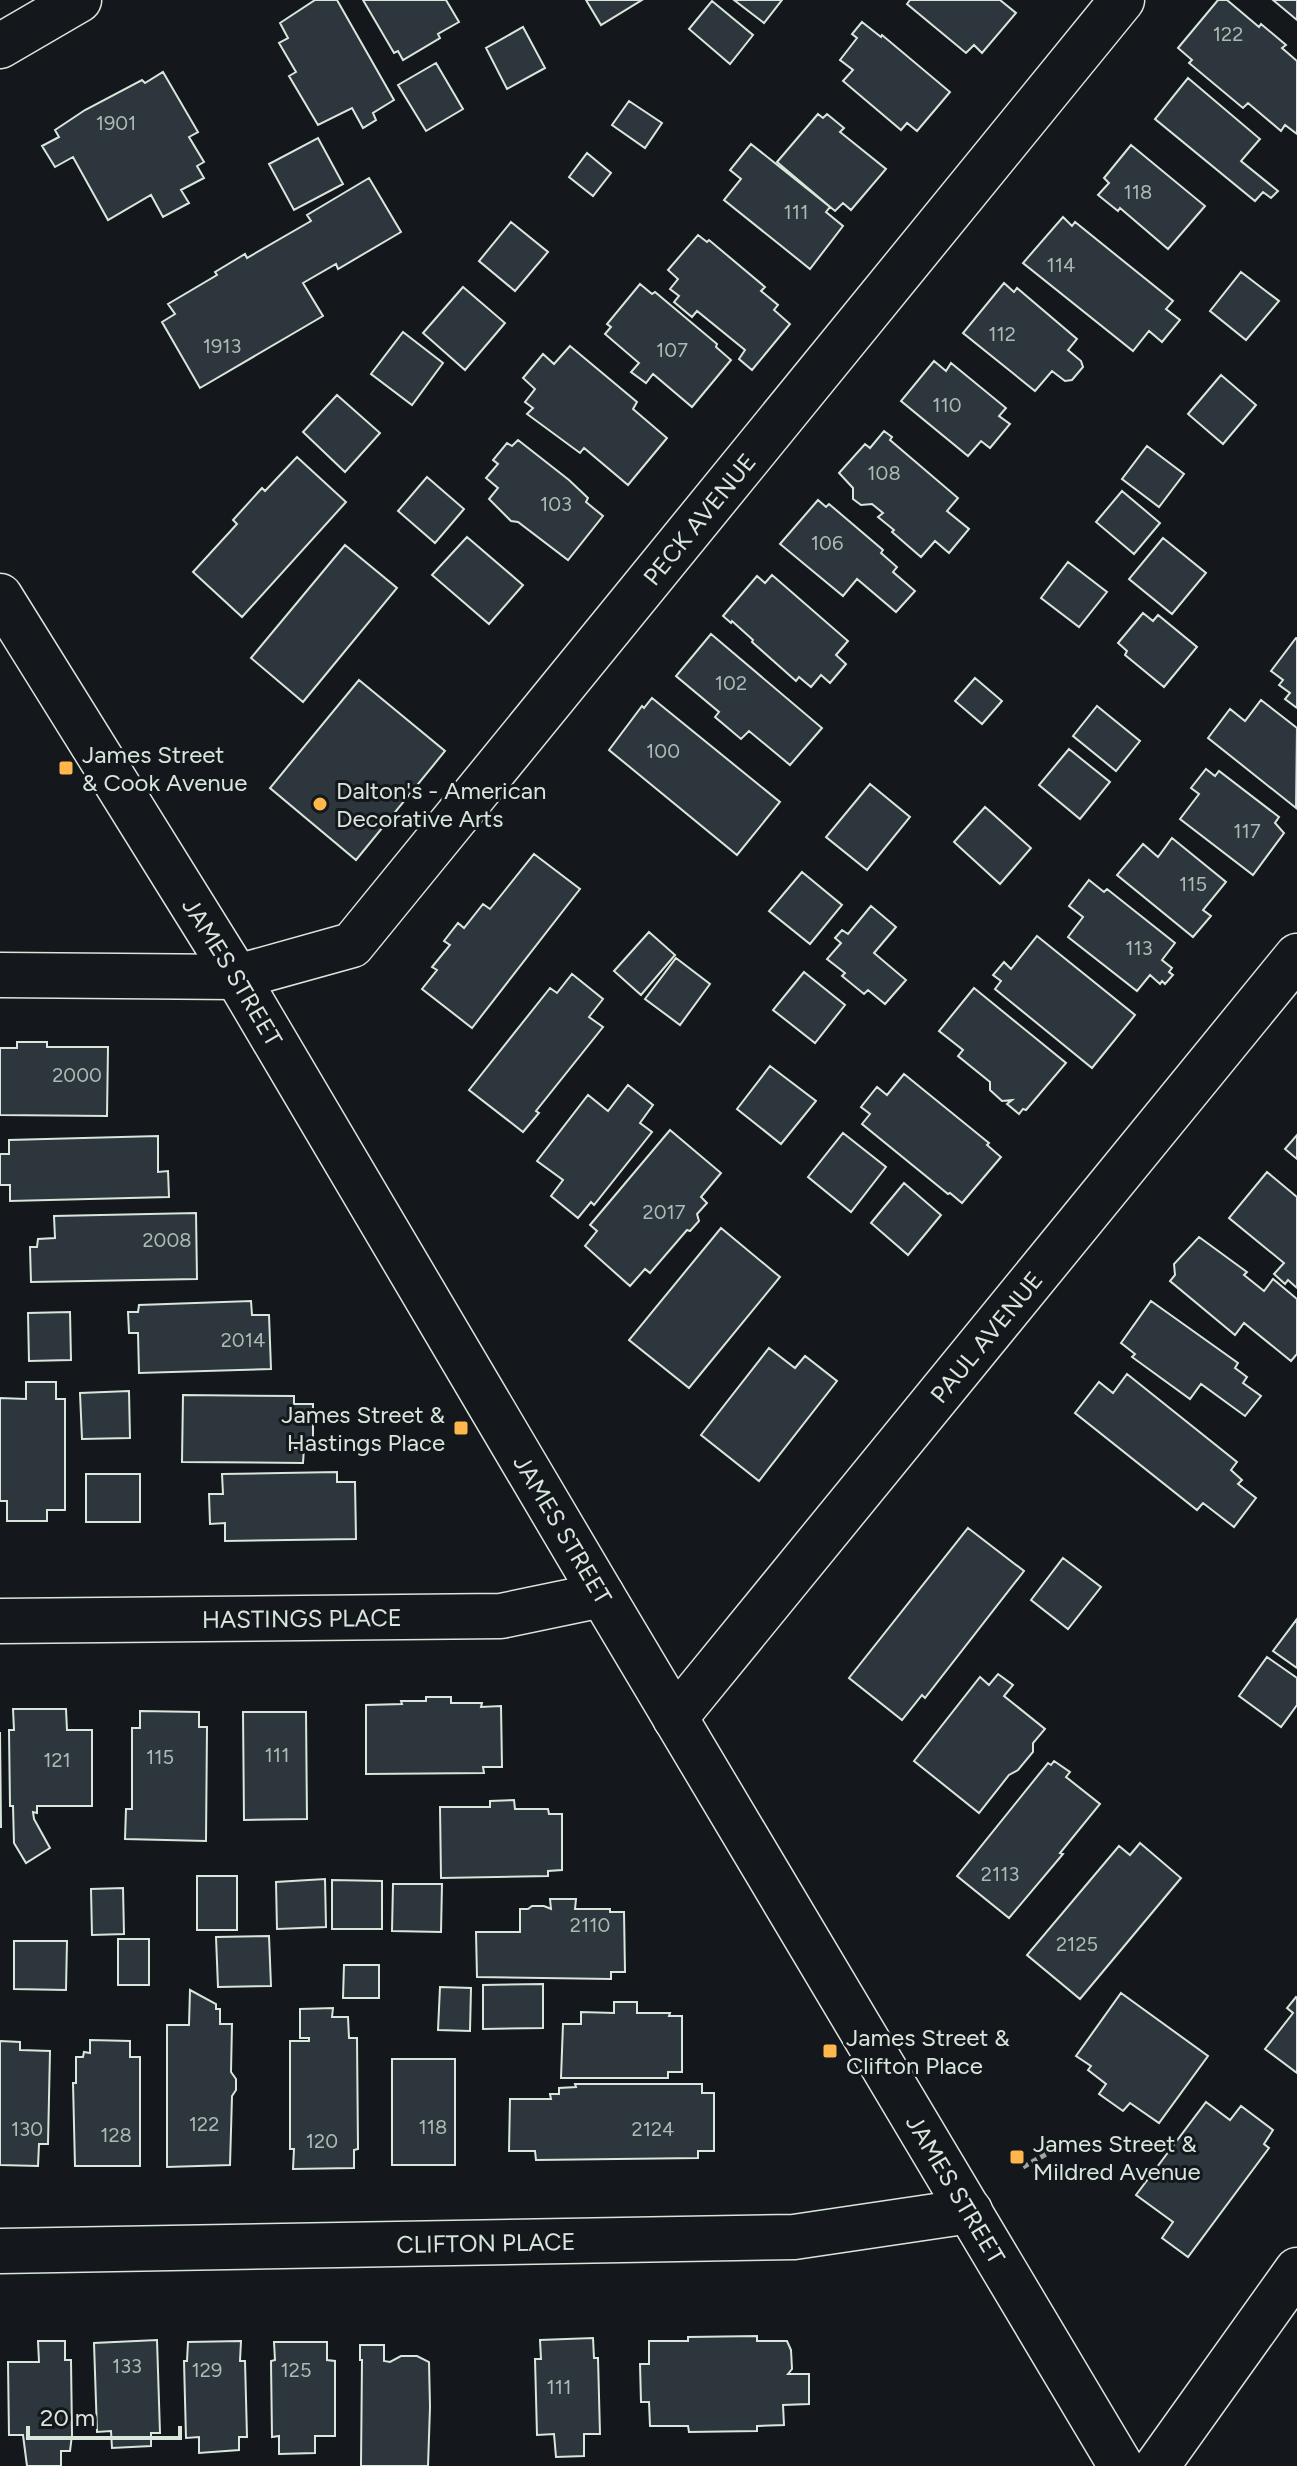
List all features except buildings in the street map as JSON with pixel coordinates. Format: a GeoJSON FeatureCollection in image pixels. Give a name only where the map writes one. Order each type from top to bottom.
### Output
{"type":"FeatureCollection","features":[{"type":"Feature","properties":{"kind":"street"},"geometry":{"type":"LineString","coordinates":[[0,46],[79,0]]}},
{"type":"Feature","properties":{"kind":"street","name":"PECK AVENUE"},"geometry":{"type":"LineString","coordinates":[[0,975],[237,977],[352,945],[1122,0]]}},
{"type":"Feature","properties":{"kind":"street","name":"JAMES STREET"},"geometry":{"type":"LineString","coordinates":[[0,596],[237,977],[1121,2466]]}},
{"type":"Feature","properties":{"kind":"street","name":"PAUL AVENUE"},"geometry":{"type":"LineString","coordinates":[[675,1718],[1297,956]]}},
{"type":"Feature","properties":{"kind":"street","name":"HASTINGS PLACE"},"geometry":{"type":"LineString","coordinates":[[0,1621],[501,1616],[602,1595]]}},
{"type":"Feature","properties":{"kind":"street","name":"CLIFTON PLACE"},"geometry":{"type":"LineString","coordinates":[[0,2251],[794,2237],[970,2211]]}},
{"type":"Feature","properties":{"kind":"street"},"geometry":{"type":"LineString","coordinates":[[1157,2466],[1297,2270]]}},
{"type":"Feature","properties":{"kind":"path"},"geometry":{"type":"LineString","coordinates":[[1023,2167],[1064,2144]]}},
{"type":"Feature","properties":{"kind":"place","name":"James Street & Cook Avenue"},"geometry":{"type":"Point","coordinates":[66,768]}},
{"type":"Feature","properties":{"kind":"place","name":"Dalton's - American Decorative Arts"},"geometry":{"type":"Point","coordinates":[320,804]}},
{"type":"Feature","properties":{"kind":"place","name":"James Street & Hastings Place"},"geometry":{"type":"Point","coordinates":[461,1428]}},
{"type":"Feature","properties":{"kind":"place","name":"James Street & Clifton Place"},"geometry":{"type":"Point","coordinates":[830,2051]}},
{"type":"Feature","properties":{"kind":"place","name":"James Street & Mildred Avenue"},"geometry":{"type":"Point","coordinates":[1017,2157]}}]}
